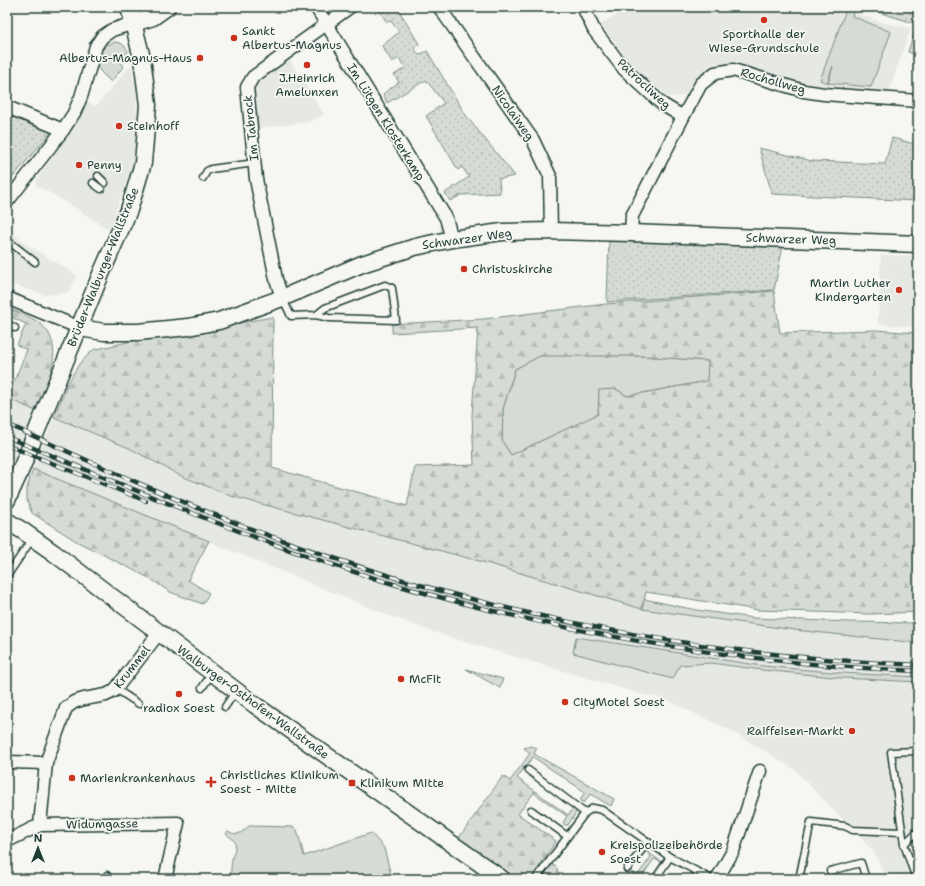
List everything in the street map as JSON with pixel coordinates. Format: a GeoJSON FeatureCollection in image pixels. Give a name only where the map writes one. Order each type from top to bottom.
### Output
{"type":"FeatureCollection","features":[{"type":"Feature","properties":{"kind":"street","name":"Brüder-Walburger-Wallstraße"},"geometry":{"type":"LineString","coordinates":[[7,500],[129,210],[143,163],[148,105],[142,58],[129,7]]}},
{"type":"Feature","properties":{"kind":"street"},"geometry":{"type":"LineString","coordinates":[[7,202],[63,130],[74,113],[81,97],[96,46],[102,37],[112,30],[153,17],[167,7]]}},
{"type":"Feature","properties":{"kind":"street","name":"Im Lütgen Klosterkamp"},"geometry":{"type":"LineString","coordinates":[[316,7],[446,218],[452,239]]}},
{"type":"Feature","properties":{"kind":"street","name":"Im Tabrock"},"geometry":{"type":"LineString","coordinates":[[282,298],[276,279],[256,180],[247,87],[253,77],[350,7]]}},
{"type":"Feature","properties":{"kind":"street","name":"Nicolaiweg"},"geometry":{"type":"LineString","coordinates":[[439,7],[533,140],[550,176],[551,231]]}},
{"type":"Feature","properties":{"kind":"street","name":"Patrocliweg"},"geometry":{"type":"LineString","coordinates":[[583,7],[594,30],[624,69],[662,104],[683,117]]}},
{"type":"Feature","properties":{"kind":"street","name":"Rochollweg"},"geometry":{"type":"LineString","coordinates":[[631,233],[632,216],[683,117],[701,84],[715,74],[734,70],[804,91],[824,94],[918,101]]}},
{"type":"Feature","properties":{"kind":"street"},"geometry":{"type":"LineString","coordinates":[[7,106],[63,130]]}},
{"type":"Feature","properties":{"kind":"street","name":"Schwarzer Weg"},"geometry":{"type":"LineString","coordinates":[[80,328],[111,332],[138,332],[188,327],[219,321],[282,298],[362,264],[414,247],[452,239],[502,232],[551,231],[631,233],[918,244]]}},
{"type":"Feature","properties":{"kind":"street"},"geometry":{"type":"LineString","coordinates":[[7,298],[80,328]]}},
{"type":"Feature","properties":{"kind":"street","name":"Walburger-Osthofen-Wallstraße"},"geometry":{"type":"LineString","coordinates":[[7,521],[33,538],[236,691],[502,879]]}},
{"type":"Feature","properties":{"kind":"street","name":"Krummel"},"geometry":{"type":"LineString","coordinates":[[40,825],[46,763],[66,708],[74,702],[84,698],[106,695],[116,689],[159,633]]}},
{"type":"Feature","properties":{"kind":"street"},"geometry":{"type":"LineString","coordinates":[[7,762],[46,763]]}},
{"type":"Feature","properties":{"kind":"street"},"geometry":{"type":"LineString","coordinates":[[717,879],[733,851],[760,771]]}},
{"type":"Feature","properties":{"kind":"street","name":"Widumgasse"},"geometry":{"type":"LineString","coordinates":[[7,841],[40,825],[178,823],[165,879]]}},
{"type":"Feature","properties":{"kind":"lane"},"geometry":{"type":"LineString","coordinates":[[203,178],[207,171],[211,169],[255,163]]}},
{"type":"Feature","properties":{"kind":"lane"},"geometry":{"type":"LineString","coordinates":[[98,176],[105,183]]}},
{"type":"Feature","properties":{"kind":"lane"},"geometry":{"type":"LineString","coordinates":[[92,183],[102,189]]}},
{"type":"Feature","properties":{"kind":"lane"},"geometry":{"type":"LineString","coordinates":[[7,240],[35,262]]}},
{"type":"Feature","properties":{"kind":"lane"},"geometry":{"type":"LineString","coordinates":[[282,298],[291,316],[316,315],[329,318],[396,320],[392,288],[385,285],[325,308],[316,315]]}},
{"type":"Feature","properties":{"kind":"lane"},"geometry":{"type":"LineString","coordinates":[[7,324],[15,328]]}},
{"type":"Feature","properties":{"kind":"lane"},"geometry":{"type":"LineString","coordinates":[[7,576],[33,538]]}},
{"type":"Feature","properties":{"kind":"lane"},"geometry":{"type":"LineString","coordinates":[[202,688],[212,673]]}},
{"type":"Feature","properties":{"kind":"lane"},"geometry":{"type":"LineString","coordinates":[[116,689],[139,704]]}},
{"type":"Feature","properties":{"kind":"lane"},"geometry":{"type":"LineString","coordinates":[[225,707],[236,691]]}},
{"type":"Feature","properties":{"kind":"lane"},"geometry":{"type":"LineString","coordinates":[[916,879],[904,844],[891,752],[918,751]]}},
{"type":"Feature","properties":{"kind":"lane"},"geometry":{"type":"LineString","coordinates":[[528,770],[585,813]]}},
{"type":"Feature","properties":{"kind":"lane"},"geometry":{"type":"LineString","coordinates":[[536,879],[585,813],[593,808],[602,810],[670,857],[711,879]]}},
{"type":"Feature","properties":{"kind":"lane"},"geometry":{"type":"LineString","coordinates":[[531,810],[568,836]]}},
{"type":"Feature","properties":{"kind":"lane"},"geometry":{"type":"LineString","coordinates":[[799,879],[811,822],[845,826],[853,830],[902,832]]}},
{"type":"Feature","properties":{"kind":"lane"},"geometry":{"type":"LineString","coordinates":[[904,844],[918,831]]}},
{"type":"Feature","properties":{"kind":"lane"},"geometry":{"type":"LineString","coordinates":[[626,869],[648,842]]}},
{"type":"Feature","properties":{"kind":"lane"},"geometry":{"type":"LineString","coordinates":[[655,879],[670,857]]}},
{"type":"Feature","properties":{"kind":"lane"},"geometry":{"type":"LineString","coordinates":[[830,871],[861,863],[866,879]]}},
{"type":"Feature","properties":{"kind":"shaded area"},"geometry":{"type":"Polygon","coordinates":[[[630,7],[861,7],[859,14],[885,23],[911,28],[888,94],[860,93],[816,87],[741,65],[724,65],[708,70],[696,80],[689,93],[681,96],[668,97],[655,90],[631,67],[601,24],[630,7]]]}},
{"type":"Feature","properties":{"kind":"shaded area"},"geometry":{"type":"Polygon","coordinates":[[[289,59],[324,114],[309,122],[257,128],[253,91],[255,86],[258,81],[289,59]]]}},
{"type":"Feature","properties":{"kind":"shaded area"},"geometry":{"type":"Polygon","coordinates":[[[131,65],[136,91],[137,140],[133,164],[109,230],[76,208],[36,185],[37,179],[77,120],[85,101],[96,106],[131,65]]]}},
{"type":"Feature","properties":{"kind":"shaded area"},"geometry":{"type":"Polygon","coordinates":[[[7,229],[27,245],[77,275],[70,290],[65,293],[45,295],[7,283],[7,229]]]}},
{"type":"Feature","properties":{"kind":"shaded area","name":"Martin Luther Kindergarten"},"geometry":{"type":"Polygon","coordinates":[[[881,255],[918,256],[918,327],[878,324],[881,255]]]}},
{"type":"Feature","properties":{"kind":"shaded area"},"geometry":{"type":"Polygon","coordinates":[[[7,398],[36,411],[15,461],[7,458],[7,398]]]}},
{"type":"Feature","properties":{"kind":"shaded area"},"geometry":{"type":"Polygon","coordinates":[[[54,417],[129,448],[179,475],[231,496],[483,562],[642,609],[795,630],[918,643],[918,677],[842,673],[763,666],[577,637],[574,653],[673,679],[679,665],[711,663],[843,678],[918,682],[918,879],[887,879],[874,852],[794,769],[730,730],[662,698],[644,695],[433,632],[383,613],[33,469],[54,417]]]}},
{"type":"Feature","properties":{"kind":"green space"},"geometry":{"type":"Polygon","coordinates":[[[376,7],[397,7],[419,44],[414,48],[419,55],[427,51],[467,117],[515,176],[499,179],[500,193],[461,195],[450,201],[445,193],[469,177],[462,167],[458,170],[426,116],[444,103],[426,80],[387,103],[383,94],[399,82],[394,75],[405,68],[399,58],[392,62],[382,46],[399,32],[391,21],[387,22],[376,7]]]}},
{"type":"Feature","properties":{"kind":"green space"},"geometry":{"type":"Polygon","coordinates":[[[847,7],[855,7],[852,16],[891,32],[871,87],[828,83],[833,66],[827,83],[820,80],[847,7]]]}},
{"type":"Feature","properties":{"kind":"green space"},"geometry":{"type":"Polygon","coordinates":[[[869,7],[918,7],[918,55],[908,52],[917,24],[868,9],[869,7]]]}},
{"type":"Feature","properties":{"kind":"green space"},"geometry":{"type":"Polygon","coordinates":[[[115,42],[123,45],[128,52],[119,60],[123,67],[111,82],[98,67],[101,51],[107,45],[115,42]]]}},
{"type":"Feature","properties":{"kind":"green space"},"geometry":{"type":"Polygon","coordinates":[[[7,114],[52,131],[7,184],[7,114]]]}},
{"type":"Feature","properties":{"kind":"green space"},"geometry":{"type":"Polygon","coordinates":[[[892,138],[918,145],[918,201],[772,194],[759,148],[812,161],[885,164],[892,138]]]}},
{"type":"Feature","properties":{"kind":"green space"},"geometry":{"type":"Polygon","coordinates":[[[609,241],[783,246],[774,290],[607,302],[609,241]]]}},
{"type":"Feature","properties":{"kind":"green space"},"geometry":{"type":"Polygon","coordinates":[[[774,291],[780,333],[875,330],[918,333],[918,612],[870,614],[758,610],[646,592],[642,609],[483,562],[231,496],[179,475],[129,448],[54,417],[68,383],[79,364],[93,350],[136,340],[273,317],[272,468],[407,506],[415,467],[474,465],[472,415],[478,328],[392,333],[392,324],[484,319],[606,304],[774,291]],[[540,356],[515,369],[503,409],[502,441],[511,455],[598,414],[599,390],[616,389],[627,396],[707,381],[708,361],[642,356],[540,356]]]}},
{"type":"Feature","properties":{"kind":"green space"},"geometry":{"type":"Polygon","coordinates":[[[7,308],[38,322],[47,331],[52,341],[54,353],[52,365],[45,389],[36,411],[7,398],[27,350],[17,345],[26,324],[7,315],[7,308]]]}},
{"type":"Feature","properties":{"kind":"green space"},"geometry":{"type":"Polygon","coordinates":[[[540,355],[642,356],[709,361],[707,381],[627,396],[616,389],[599,391],[599,414],[511,455],[502,441],[503,409],[515,369],[540,355]]]}},
{"type":"Feature","properties":{"kind":"green space"},"geometry":{"type":"Polygon","coordinates":[[[33,469],[209,541],[188,580],[209,593],[203,604],[170,592],[151,579],[76,541],[32,513],[27,501],[27,488],[33,469]]]}},
{"type":"Feature","properties":{"kind":"green space"},"geometry":{"type":"Polygon","coordinates":[[[644,599],[696,610],[754,618],[918,623],[918,643],[795,630],[642,609],[644,599]]]}},
{"type":"Feature","properties":{"kind":"green space"},"geometry":{"type":"Polygon","coordinates":[[[576,637],[763,666],[842,673],[918,677],[918,682],[843,678],[711,663],[680,665],[673,679],[573,653],[576,637]]]}},
{"type":"Feature","properties":{"kind":"green space"},"geometry":{"type":"Polygon","coordinates":[[[466,669],[503,679],[500,688],[466,669]]]}},
{"type":"Feature","properties":{"kind":"green space"},"geometry":{"type":"Polygon","coordinates":[[[531,746],[537,748],[534,754],[614,799],[611,806],[590,794],[585,802],[581,802],[581,798],[585,792],[533,757],[524,768],[521,766],[530,753],[524,748],[531,746]]]}},
{"type":"Feature","properties":{"kind":"green space"},"geometry":{"type":"Polygon","coordinates":[[[521,766],[524,768],[517,778],[535,791],[518,814],[556,841],[531,879],[512,879],[459,842],[458,839],[503,776],[510,781],[521,766]]]}},
{"type":"Feature","properties":{"kind":"green space"},"geometry":{"type":"Polygon","coordinates":[[[535,791],[568,815],[572,810],[576,809],[576,813],[568,825],[563,823],[567,816],[534,793],[535,791]]]}},
{"type":"Feature","properties":{"kind":"green space"},"geometry":{"type":"Polygon","coordinates":[[[249,826],[294,827],[297,830],[304,856],[371,833],[384,848],[392,879],[230,879],[235,842],[226,834],[228,831],[237,834],[244,831],[249,826]]]}},
{"type":"Feature","properties":{"kind":"green space"},"geometry":{"type":"Polygon","coordinates":[[[646,851],[662,862],[654,859],[641,878],[642,879],[639,879],[630,871],[637,876],[651,857],[646,851]]]}},
{"type":"Feature","properties":{"kind":"green space"},"geometry":{"type":"Polygon","coordinates":[[[552,864],[557,868],[559,879],[541,879],[552,864]]]}},
{"type":"Feature","properties":{"kind":"railway"},"geometry":{"type":"LineString","coordinates":[[7,424],[113,472],[256,531],[369,570],[445,592],[522,612],[679,642],[838,660],[918,665]]}},
{"type":"Feature","properties":{"kind":"railway"},"geometry":{"type":"LineString","coordinates":[[7,437],[192,513],[285,548],[380,580],[446,599],[579,630],[714,653],[782,661],[918,671]]}},
{"type":"Feature","properties":{"kind":"railway"},"geometry":{"type":"LineString","coordinates":[[7,445],[146,501]]}},
{"type":"Feature","properties":{"kind":"place","name":"Sporthalle der Wiese-Grundschule"},"geometry":{"type":"Point","coordinates":[764,20]}},
{"type":"Feature","properties":{"kind":"place","name":"Sankt Albertus-Magnus"},"geometry":{"type":"Point","coordinates":[234,38]}},
{"type":"Feature","properties":{"kind":"place","name":"Albertus-Magnus-Haus"},"geometry":{"type":"Point","coordinates":[200,58]}},
{"type":"Feature","properties":{"kind":"place","name":"J.Heinrich Amelunxen"},"geometry":{"type":"Point","coordinates":[307,65]}},
{"type":"Feature","properties":{"kind":"place","name":"Steinhoff"},"geometry":{"type":"Point","coordinates":[119,126]}},
{"type":"Feature","properties":{"kind":"place","name":"Penny"},"geometry":{"type":"Point","coordinates":[79,165]}},
{"type":"Feature","properties":{"kind":"place","name":"Christuskirche"},"geometry":{"type":"Point","coordinates":[464,269]}},
{"type":"Feature","properties":{"kind":"place","name":"Martin Luther Kindergarten"},"geometry":{"type":"Point","coordinates":[899,290]}},
{"type":"Feature","properties":{"kind":"place","name":"McFit"},"geometry":{"type":"Point","coordinates":[401,679]}},
{"type":"Feature","properties":{"kind":"place","name":"radiox Soest"},"geometry":{"type":"Point","coordinates":[179,694]}},
{"type":"Feature","properties":{"kind":"place","name":"CityMotel Soest"},"geometry":{"type":"Point","coordinates":[565,702]}},
{"type":"Feature","properties":{"kind":"place","name":"Raiffeisen-Markt"},"geometry":{"type":"Point","coordinates":[852,731]}},
{"type":"Feature","properties":{"kind":"place","name":"Marienkrankenhaus"},"geometry":{"type":"Point","coordinates":[72,778]}},
{"type":"Feature","properties":{"kind":"place","name":"Christliches Klinikum Soest - Mitte"},"geometry":{"type":"Point","coordinates":[211,782]}},
{"type":"Feature","properties":{"kind":"place","name":"Klinikum Mitte"},"geometry":{"type":"Point","coordinates":[352,783]}},
{"type":"Feature","properties":{"kind":"place","name":"Kreispolizeibehörde Soest"},"geometry":{"type":"Point","coordinates":[602,852]}}]}
